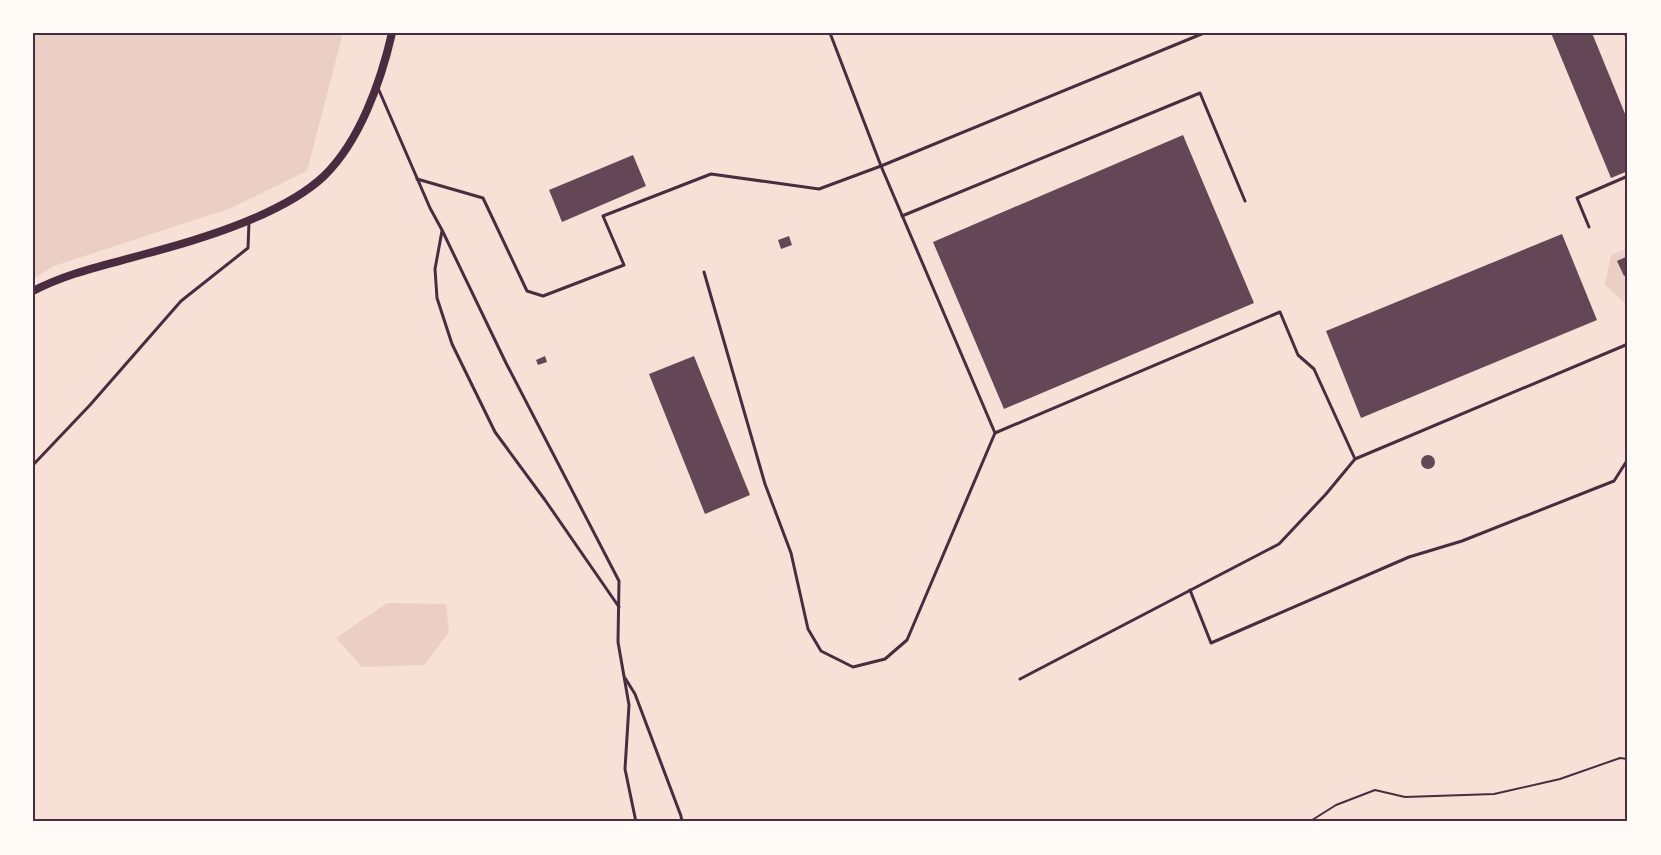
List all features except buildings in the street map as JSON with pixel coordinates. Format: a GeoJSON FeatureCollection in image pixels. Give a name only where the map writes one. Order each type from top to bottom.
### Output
{"type":"FeatureCollection","features":[{"type":"Feature","properties":{"kind":"street"},"geometry":{"type":"LineString","coordinates":[[33,291],[75,272],[177,246],[249,220],[291,200],[323,176],[344,151],[362,122],[392,33]]}},
{"type":"Feature","properties":{"kind":"lane"},"geometry":{"type":"LineString","coordinates":[[830,33],[880,166],[995,432]]}},
{"type":"Feature","properties":{"kind":"lane"},"geometry":{"type":"LineString","coordinates":[[417,179],[483,198],[527,291],[543,296],[624,265],[603,216],[711,174],[819,189],[1204,33]]}},
{"type":"Feature","properties":{"kind":"lane"},"geometry":{"type":"LineString","coordinates":[[1625,33],[1628,40]]}},
{"type":"Feature","properties":{"kind":"lane"},"geometry":{"type":"LineString","coordinates":[[376,84],[430,208],[506,363],[620,582],[618,642],[629,705],[625,769],[636,822]]}},
{"type":"Feature","properties":{"kind":"lane"},"geometry":{"type":"LineString","coordinates":[[902,216],[1200,93],[1245,201]]}},
{"type":"Feature","properties":{"kind":"lane"},"geometry":{"type":"LineString","coordinates":[[1589,227],[1577,198],[1628,176]]}},
{"type":"Feature","properties":{"kind":"lane"},"geometry":{"type":"LineString","coordinates":[[33,465],[90,405],[182,301],[248,248],[249,220]]}},
{"type":"Feature","properties":{"kind":"lane"},"geometry":{"type":"LineString","coordinates":[[442,230],[435,269],[437,298],[452,344],[495,432],[619,607]]}},
{"type":"Feature","properties":{"kind":"lane"},"geometry":{"type":"LineString","coordinates":[[704,272],[765,484],[791,553],[808,629],[821,651],[853,668],[885,659],[907,640],[995,432],[1280,312],[1298,355],[1314,369],[1355,459]]}},
{"type":"Feature","properties":{"kind":"lane"},"geometry":{"type":"LineString","coordinates":[[1020,679],[1279,544],[1355,459],[1628,344]]}},
{"type":"Feature","properties":{"kind":"lane"},"geometry":{"type":"LineString","coordinates":[[1190,590],[1211,643],[1409,557],[1462,541],[1614,481],[1628,459]]}},
{"type":"Feature","properties":{"kind":"lane"},"geometry":{"type":"LineString","coordinates":[[624,676],[635,694],[682,822]]}},
{"type":"Feature","properties":{"kind":"path"},"geometry":{"type":"LineString","coordinates":[[1309,822],[1336,805],[1374,790],[1406,797],[1494,794],[1560,779],[1620,758],[1628,759]]}},
{"type":"Feature","properties":{"kind":"shaded area"},"geometry":{"type":"Polygon","coordinates":[[[33,33],[343,33],[307,171],[231,208],[54,266],[33,279],[33,33]]]}},
{"type":"Feature","properties":{"kind":"shaded area"},"geometry":{"type":"Polygon","coordinates":[[[1628,248],[1628,306],[1605,285],[1611,255],[1628,248]]]}},
{"type":"Feature","properties":{"kind":"shaded area"},"geometry":{"type":"Polygon","coordinates":[[[387,603],[446,604],[449,632],[424,665],[362,667],[336,638],[387,603]]]}}]}
